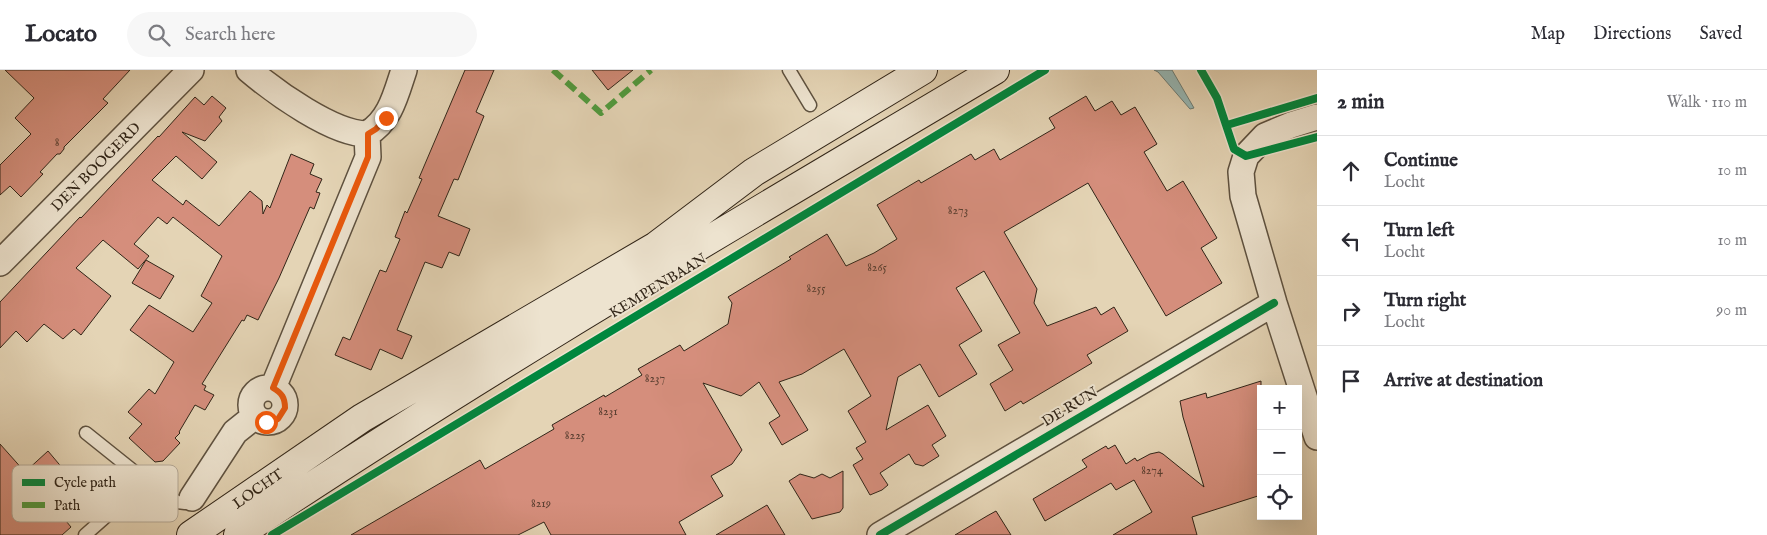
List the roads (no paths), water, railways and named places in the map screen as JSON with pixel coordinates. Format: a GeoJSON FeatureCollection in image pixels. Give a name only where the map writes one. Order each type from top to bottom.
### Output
{"type":"FeatureCollection","features":[{"type":"Feature","properties":{"kind":"main road","name":"LOCHT"},"geometry":{"type":"LineString","coordinates":[[191,535],[362,418],[656,246],[754,172],[923,70]]}},
{"type":"Feature","properties":{"kind":"main road","name":"KEMPENBAAN"},"geometry":{"type":"LineString","coordinates":[[315,483],[687,253],[995,70]]}},
{"type":"Feature","properties":{"kind":"main road","name":"LOCHT"},"geometry":{"type":"LineString","coordinates":[[238,535],[315,483]]}},
{"type":"Feature","properties":{"kind":"street","name":"DEN BOOGERD"},"geometry":{"type":"LineString","coordinates":[[0,263],[192,70]]}},
{"type":"Feature","properties":{"kind":"street"},"geometry":{"type":"LineString","coordinates":[[249,70],[271,88],[321,118],[351,132],[368,134],[376,129],[386,118],[404,70]]}},
{"type":"Feature","properties":{"kind":"street"},"geometry":{"type":"LineString","coordinates":[[1317,117],[1264,136],[1246,156],[1240,172],[1243,196],[1274,303],[1317,437]]}},
{"type":"Feature","properties":{"kind":"street"},"geometry":{"type":"LineString","coordinates":[[192,498],[235,432],[255,416],[250,406],[253,396],[262,388],[273,388],[368,157],[368,134]]}},
{"type":"Feature","properties":{"kind":"street","name":"DE RUN"},"geometry":{"type":"LineString","coordinates":[[880,535],[1274,303]]}},
{"type":"Feature","properties":{"kind":"lane"},"geometry":{"type":"LineString","coordinates":[[789,70],[810,105]]}},
{"type":"Feature","properties":{"kind":"lane"},"geometry":{"type":"LineString","coordinates":[[86,433],[126,465]]}},
{"type":"Feature","properties":{"kind":"lane"},"geometry":{"type":"LineString","coordinates":[[178,502],[185,503],[192,498]]}},
{"type":"Feature","properties":{"kind":"lane"},"geometry":{"type":"LineString","coordinates":[[85,535],[100,522]]}},
{"type":"Feature","properties":{"kind":"water"},"geometry":{"type":"Polygon","coordinates":[[[1154,70],[1172,70],[1194,108],[1190,109],[1158,72],[1154,70]]]}}]}
